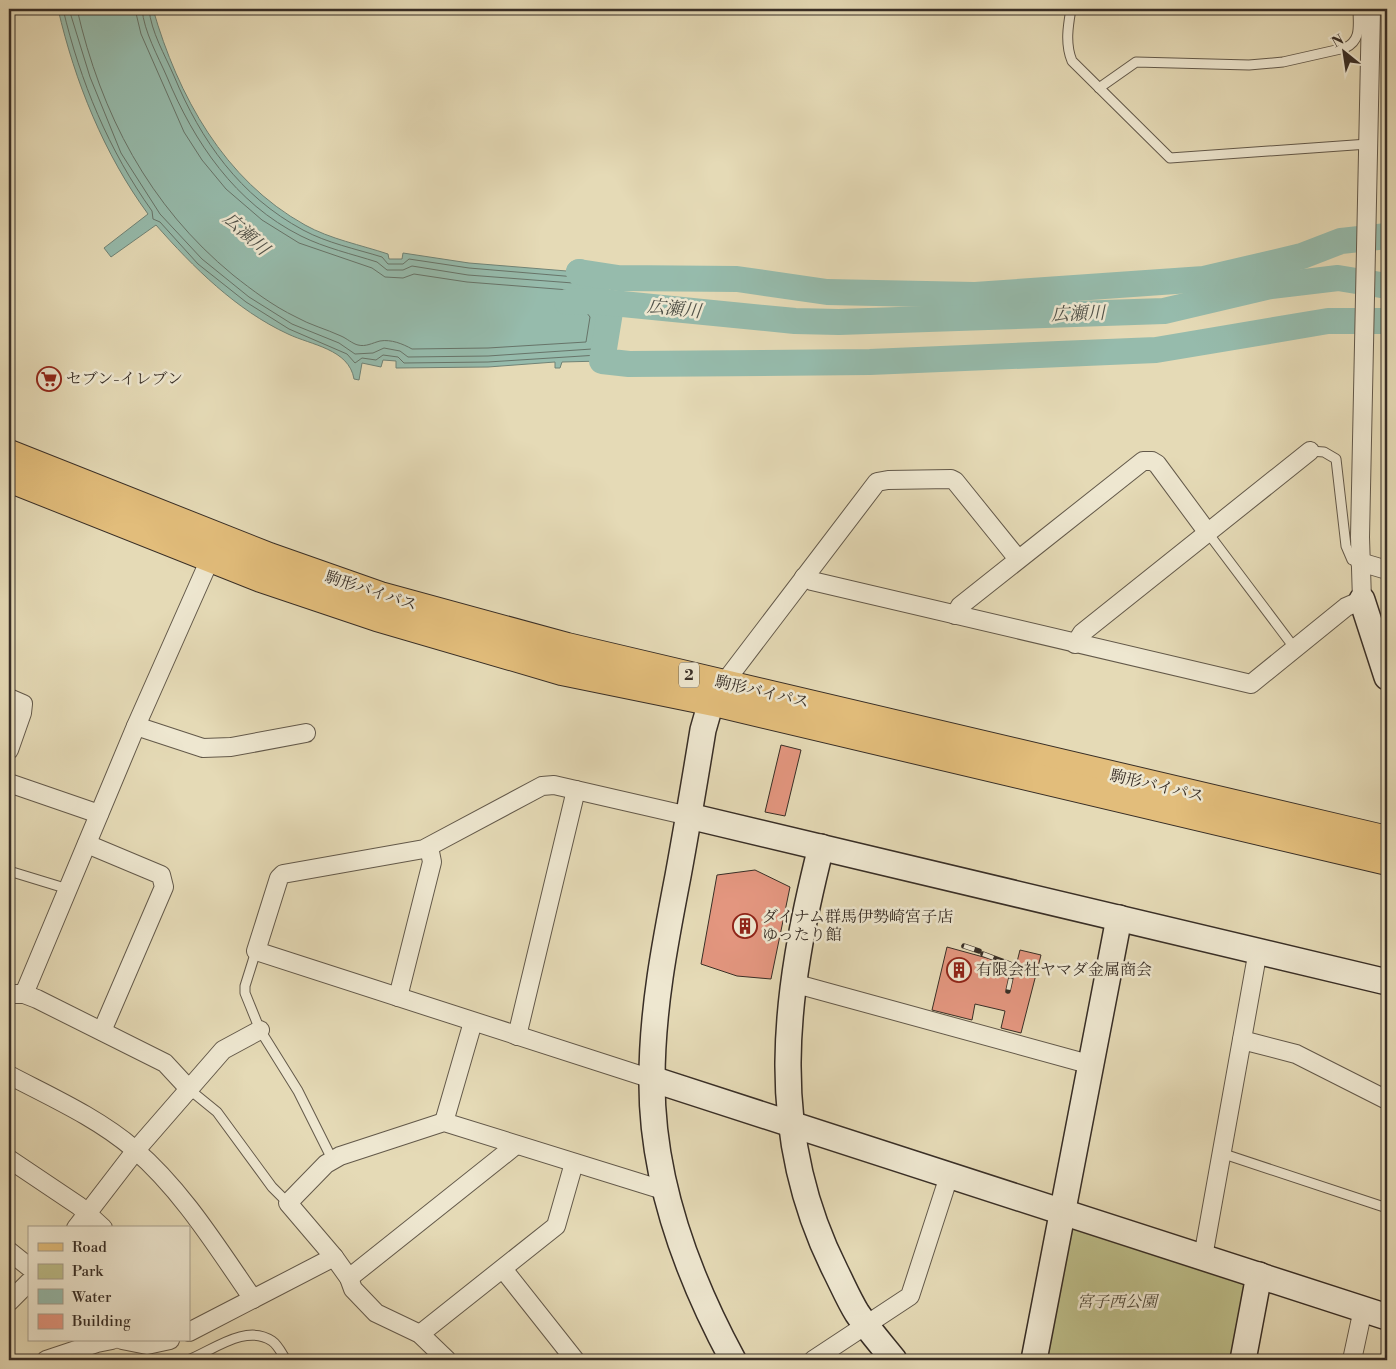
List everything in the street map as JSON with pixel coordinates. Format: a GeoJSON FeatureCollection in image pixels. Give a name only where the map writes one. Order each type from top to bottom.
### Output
{"type":"FeatureCollection","features":[{"type":"Feature","properties":{"kind":"main road","name":"駒形バイパス"},"geometry":{"type":"LineString","coordinates":[[9,454],[377,618],[562,671],[719,692],[1387,840]]}},
{"type":"Feature","properties":{"kind":"main road","name":"駒形バイパス"},"geometry":{"type":"LineString","coordinates":[[9,478],[210,558],[265,567]]}},
{"type":"Feature","properties":{"kind":"main road","name":"駒形バイパス"},"geometry":{"type":"LineString","coordinates":[[719,692],[1387,860]]}},
{"type":"Feature","properties":{"kind":"street"},"geometry":{"type":"LineString","coordinates":[[1371,9],[1360,562],[1362,600],[1387,677]]}},
{"type":"Feature","properties":{"kind":"street"},"geometry":{"type":"LineString","coordinates":[[1075,644],[1082,633],[1310,451]]}},
{"type":"Feature","properties":{"kind":"street"},"geometry":{"type":"LineString","coordinates":[[955,615],[960,606],[1143,461],[1152,461],[1156,464],[1208,533]]}},
{"type":"Feature","properties":{"kind":"street"},"geometry":{"type":"LineString","coordinates":[[733,1360],[699,1293],[684,1256],[666,1191],[654,1116],[652,1079],[660,968],[689,816],[703,730],[709,709],[719,692],[877,482],[888,480],[955,481],[1018,559]]}},
{"type":"Feature","properties":{"kind":"street"},"geometry":{"type":"LineString","coordinates":[[190,1090],[165,1063],[102,1031],[16,994],[68,889],[136,726],[210,558]]}},
{"type":"Feature","properties":{"kind":"street"},"geometry":{"type":"LineString","coordinates":[[1360,562],[1387,570]]}},
{"type":"Feature","properties":{"kind":"street"},"geometry":{"type":"LineString","coordinates":[[804,578],[1075,644],[1251,684],[1296,650],[1346,608],[1362,600]]}},
{"type":"Feature","properties":{"kind":"street"},"geometry":{"type":"LineString","coordinates":[[9,698],[22,704],[22,713],[9,750]]}},
{"type":"Feature","properties":{"kind":"street"},"geometry":{"type":"LineString","coordinates":[[136,726],[203,748],[231,747],[306,733]]}},
{"type":"Feature","properties":{"kind":"street"},"geometry":{"type":"LineString","coordinates":[[9,783],[99,814]]}},
{"type":"Feature","properties":{"kind":"street"},"geometry":{"type":"LineString","coordinates":[[1387,982],[554,785],[542,786],[420,851],[283,874],[279,878],[256,951],[1387,1317]]}},
{"type":"Feature","properties":{"kind":"street"},"geometry":{"type":"LineString","coordinates":[[517,1036],[576,790]]}},
{"type":"Feature","properties":{"kind":"street"},"geometry":{"type":"LineString","coordinates":[[87,844],[161,875],[164,881],[164,887],[102,1031]]}},
{"type":"Feature","properties":{"kind":"street"},"geometry":{"type":"LineString","coordinates":[[398,997],[432,862],[429,847]]}},
{"type":"Feature","properties":{"kind":"street"},"geometry":{"type":"LineString","coordinates":[[821,847],[793,983],[786,1062],[791,1124],[808,1207],[826,1252],[856,1312],[894,1360]]}},
{"type":"Feature","properties":{"kind":"street"},"geometry":{"type":"LineString","coordinates":[[1034,1360],[1064,1212],[1119,918]]}},
{"type":"Feature","properties":{"kind":"street"},"geometry":{"type":"LineString","coordinates":[[1203,1257],[1258,950]]}},
{"type":"Feature","properties":{"kind":"street"},"geometry":{"type":"LineString","coordinates":[[793,983],[1092,1065]]}},
{"type":"Feature","properties":{"kind":"street"},"geometry":{"type":"LineString","coordinates":[[444,1122],[473,1022]]}},
{"type":"Feature","properties":{"kind":"street"},"geometry":{"type":"LineString","coordinates":[[78,1226],[136,1150],[223,1050],[260,1030]]}},
{"type":"Feature","properties":{"kind":"street"},"geometry":{"type":"LineString","coordinates":[[1242,1040],[1296,1054],[1387,1100]]}},
{"type":"Feature","properties":{"kind":"street"},"geometry":{"type":"LineString","coordinates":[[9,1075],[86,1116],[136,1150],[190,1209],[253,1299]]}},
{"type":"Feature","properties":{"kind":"street"},"geometry":{"type":"LineString","coordinates":[[447,1360],[420,1334],[376,1313],[353,1290],[349,1278],[334,1257],[288,1202],[332,1159],[444,1122],[666,1191]]}},
{"type":"Feature","properties":{"kind":"street"},"geometry":{"type":"LineString","coordinates":[[349,1278],[516,1145]]}},
{"type":"Feature","properties":{"kind":"street"},"geometry":{"type":"LineString","coordinates":[[9,1159],[88,1213],[102,1226]]}},
{"type":"Feature","properties":{"kind":"street"},"geometry":{"type":"LineString","coordinates":[[420,1334],[556,1226],[574,1163]]}},
{"type":"Feature","properties":{"kind":"street"},"geometry":{"type":"LineString","coordinates":[[813,1360],[910,1296],[949,1176]]}},
{"type":"Feature","properties":{"kind":"street"},"geometry":{"type":"LineString","coordinates":[[9,1251],[28,1266]]}},
{"type":"Feature","properties":{"kind":"street"},"geometry":{"type":"LineString","coordinates":[[190,1331],[334,1257]]}},
{"type":"Feature","properties":{"kind":"street"},"geometry":{"type":"LineString","coordinates":[[503,1268],[575,1360]]}},
{"type":"Feature","properties":{"kind":"street"},"geometry":{"type":"LineString","coordinates":[[1243,1360],[1260,1275]]}},
{"type":"Feature","properties":{"kind":"street"},"geometry":{"type":"LineString","coordinates":[[9,1302],[28,1283]]}},
{"type":"Feature","properties":{"kind":"street"},"geometry":{"type":"LineString","coordinates":[[1352,1360],[1363,1309]]}},
{"type":"Feature","properties":{"kind":"street"},"geometry":{"type":"LineString","coordinates":[[46,1360],[99,1342]]}},
{"type":"Feature","properties":{"kind":"street"},"geometry":{"type":"LineString","coordinates":[[132,1342],[147,1345],[161,1342]]}},
{"type":"Feature","properties":{"kind":"lane"},"geometry":{"type":"LineString","coordinates":[[1071,9],[1067,30],[1068,52],[1072,61],[1170,158],[1368,148]]}},
{"type":"Feature","properties":{"kind":"lane"},"geometry":{"type":"LineString","coordinates":[[1099,88],[1136,62],[1249,64],[1283,62],[1345,48],[1353,44],[1357,39],[1358,9]]}},
{"type":"Feature","properties":{"kind":"lane"},"geometry":{"type":"LineString","coordinates":[[1310,451],[1324,452],[1336,459],[1346,546],[1352,560],[1360,562]]}},
{"type":"Feature","properties":{"kind":"lane"},"geometry":{"type":"LineString","coordinates":[[1208,533],[1296,650]]}},
{"type":"Feature","properties":{"kind":"lane"},"geometry":{"type":"LineString","coordinates":[[9,871],[68,889]]}},
{"type":"Feature","properties":{"kind":"lane"},"geometry":{"type":"LineString","coordinates":[[256,951],[245,993],[260,1030],[298,1091],[332,1159]]}},
{"type":"Feature","properties":{"kind":"lane"},"geometry":{"type":"LineString","coordinates":[[190,1090],[217,1112],[272,1187],[288,1202]]}},
{"type":"Feature","properties":{"kind":"lane"},"geometry":{"type":"LineString","coordinates":[[1221,1153],[1387,1208]]}},
{"type":"Feature","properties":{"kind":"lane"},"geometry":{"type":"LineString","coordinates":[[188,1360],[236,1338],[260,1336],[272,1341],[286,1360]]}},
{"type":"Feature","properties":{"kind":"green space","name":"宮子西公園"},"geometry":{"type":"Polygon","coordinates":[[[1076,1226],[1243,1280],[1248,1287],[1234,1360],[1046,1360],[1070,1229],[1076,1226]]]}},
{"type":"Feature","properties":{"kind":"water"},"geometry":{"type":"Polygon","coordinates":[[[58,9],[153,9],[176,73],[208,133],[228,160],[251,184],[276,206],[305,225],[335,238],[388,254],[389,259],[402,259],[403,253],[469,263],[579,272],[610,312],[602,361],[562,362],[560,368],[555,368],[555,362],[488,367],[396,368],[396,361],[383,360],[381,367],[362,363],[359,380],[354,379],[351,369],[337,354],[288,334],[251,313],[233,300],[200,272],[156,225],[111,257],[104,248],[148,214],[118,167],[93,116],[73,63],[58,9]]]}},
{"type":"Feature","properties":{"kind":"building"},"geometry":{"type":"Polygon","coordinates":[[[781,745],[801,750],[785,816],[765,812],[781,745]]]}},
{"type":"Feature","properties":{"kind":"building","name":"ダイナム群馬伊勢崎宮子店 ゆったり館"},"geometry":{"type":"Polygon","coordinates":[[[755,870],[790,887],[771,979],[737,976],[701,964],[717,875],[755,870]]]}},
{"type":"Feature","properties":{"kind":"building"},"geometry":{"type":"Polygon","coordinates":[[[947,947],[1016,966],[1020,950],[1041,955],[1021,1033],[1001,1028],[1005,1011],[975,1004],[972,1020],[932,1010],[947,947]]]}},
{"type":"Feature","properties":{"kind":"waterway"},"geometry":{"type":"LineString","coordinates":[[579,272],[618,278],[737,279],[827,292],[975,295],[1204,279],[1302,256],[1341,241],[1387,236]]}},
{"type":"Feature","properties":{"kind":"waterway"},"geometry":{"type":"LineString","coordinates":[[579,272],[610,312],[602,361],[629,364],[870,362],[1156,350],[1328,321],[1387,321]]}},
{"type":"Feature","properties":{"kind":"waterway","name":"広瀬川"},"geometry":{"type":"LineString","coordinates":[[567,302],[592,301],[795,321],[839,322],[1164,311],[1271,286],[1338,278],[1387,286]]}},
{"type":"Feature","properties":{"kind":"railway"},"geometry":{"type":"LineString","coordinates":[[964,946],[979,951]]}},
{"type":"Feature","properties":{"kind":"railway"},"geometry":{"type":"LineString","coordinates":[[983,954],[1010,964],[1012,973],[1008,991]]}},
{"type":"Feature","properties":{"kind":"place","name":"セブン-イレブン"},"geometry":{"type":"Point","coordinates":[49,379]}},
{"type":"Feature","properties":{"kind":"place","name":"ダイナム群馬伊勢崎宮子店 ゆったり館"},"geometry":{"type":"Point","coordinates":[745,926]}},
{"type":"Feature","properties":{"kind":"place","name":"有限会社ヤマダ金属商会"},"geometry":{"type":"Point","coordinates":[959,970]}}]}
